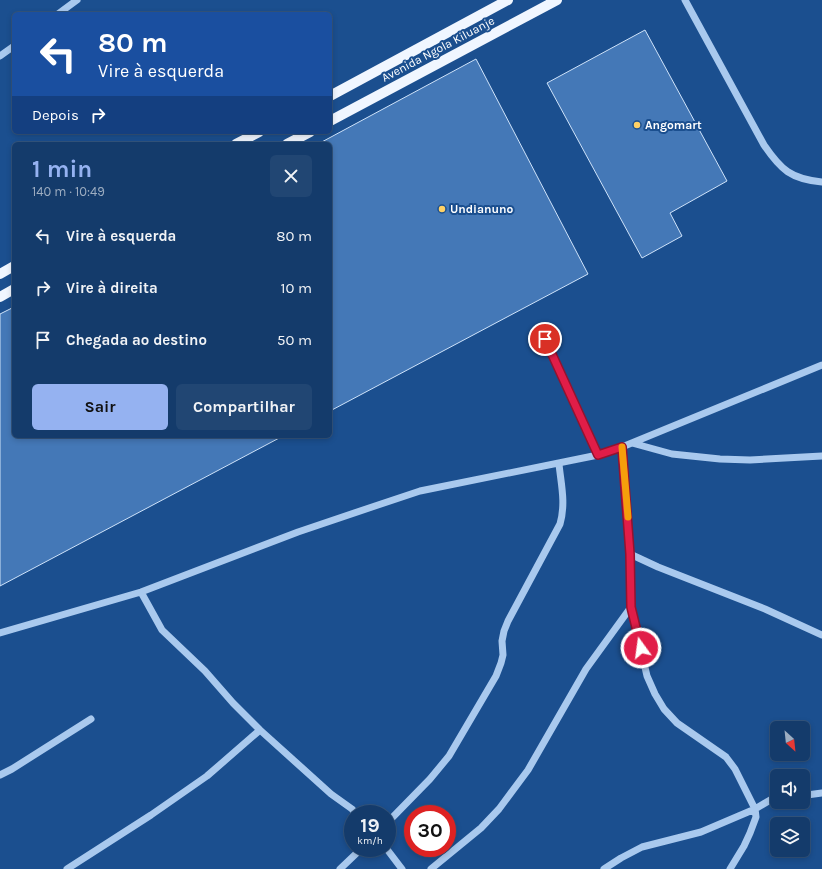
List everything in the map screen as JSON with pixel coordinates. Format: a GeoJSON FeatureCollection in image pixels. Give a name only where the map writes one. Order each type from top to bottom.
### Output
{"type":"FeatureCollection","features":[{"type":"Feature","properties":{"kind":"main road","name":"Avenida Ngola Kiluanje"},"geometry":{"type":"LineString","coordinates":[[332,95],[495,3],[508,0]]}},
{"type":"Feature","properties":{"kind":"main road","name":"Avenida Ngola Kiluanje"},"geometry":{"type":"LineString","coordinates":[[332,120],[557,0]]}},
{"type":"Feature","properties":{"kind":"main road"},"geometry":{"type":"LineString","coordinates":[[240,142],[255,134]]}},
{"type":"Feature","properties":{"kind":"main road"},"geometry":{"type":"LineString","coordinates":[[291,142],[306,134]]}},
{"type":"Feature","properties":{"kind":"main road"},"geometry":{"type":"LineString","coordinates":[[0,274],[12,267]]}},
{"type":"Feature","properties":{"kind":"main road"},"geometry":{"type":"LineString","coordinates":[[0,297],[12,290]]}},
{"type":"Feature","properties":{"kind":"street"},"geometry":{"type":"LineString","coordinates":[[61,12],[78,0]]}},
{"type":"Feature","properties":{"kind":"street"},"geometry":{"type":"LineString","coordinates":[[685,0],[764,146],[774,160],[784,170],[795,176],[822,182]]}},
{"type":"Feature","properties":{"kind":"street"},"geometry":{"type":"LineString","coordinates":[[0,56],[12,47]]}},
{"type":"Feature","properties":{"kind":"street"},"geometry":{"type":"LineString","coordinates":[[545,339],[598,455]]}},
{"type":"Feature","properties":{"kind":"street"},"geometry":{"type":"LineString","coordinates":[[0,633],[141,592],[298,532],[420,491],[598,455],[632,443],[822,365]]}},
{"type":"Feature","properties":{"kind":"street"},"geometry":{"type":"LineString","coordinates":[[632,443],[672,454],[720,459],[750,460],[822,456]]}},
{"type":"Feature","properties":{"kind":"street"},"geometry":{"type":"LineString","coordinates":[[622,447],[630,554],[631,607],[647,676],[664,709],[677,723],[726,757],[738,774],[755,809],[756,817],[750,833],[730,869]]}},
{"type":"Feature","properties":{"kind":"street"},"geometry":{"type":"LineString","coordinates":[[396,814],[430,780],[449,756],[496,676],[503,655],[502,641],[504,631],[560,524],[564,503],[559,464]]}},
{"type":"Feature","properties":{"kind":"street"},"geometry":{"type":"LineString","coordinates":[[630,554],[765,609],[822,635]]}},
{"type":"Feature","properties":{"kind":"street"},"geometry":{"type":"LineString","coordinates":[[141,592],[162,630],[205,671],[233,703],[260,730],[331,794],[346,805]]}},
{"type":"Feature","properties":{"kind":"street"},"geometry":{"type":"LineString","coordinates":[[431,869],[481,828],[503,803],[528,770],[586,669],[631,607]]}},
{"type":"Feature","properties":{"kind":"street"},"geometry":{"type":"LineString","coordinates":[[0,775],[19,765],[91,719]]}},
{"type":"Feature","properties":{"kind":"street"},"geometry":{"type":"LineString","coordinates":[[67,869],[151,815],[207,776],[260,730]]}},
{"type":"Feature","properties":{"kind":"street"},"geometry":{"type":"LineString","coordinates":[[810,795],[822,793]]}},
{"type":"Feature","properties":{"kind":"street"},"geometry":{"type":"LineString","coordinates":[[604,869],[642,847],[701,832],[755,809],[770,800]]}},
{"type":"Feature","properties":{"kind":"street"},"geometry":{"type":"LineString","coordinates":[[340,869],[353,857]]}},
{"type":"Feature","properties":{"kind":"street"},"geometry":{"type":"LineString","coordinates":[[393,857],[402,869]]}},
{"type":"Feature","properties":{"kind":"building"},"geometry":{"type":"Polygon","coordinates":[[[645,30],[727,181],[670,213],[682,236],[642,258],[547,83],[645,30]]]}},
{"type":"Feature","properties":{"kind":"building","name":"Undianuno"},"geometry":{"type":"Polygon","coordinates":[[[476,59],[588,274],[332,410],[332,142],[322,142],[476,59]]]}},
{"type":"Feature","properties":{"kind":"building"},"geometry":{"type":"Polygon","coordinates":[[[12,308],[12,438],[279,438],[0,586],[0,314],[12,308]]]}},
{"type":"Feature","properties":{"kind":"slow traffic"},"geometry":{"type":"LineString","coordinates":[[622,447],[628,517]]}},
{"type":"Feature","properties":{"kind":"place","name":"Angomart"},"geometry":{"type":"Point","coordinates":[637,125]}},
{"type":"Feature","properties":{"kind":"place","name":"Undianuno"},"geometry":{"type":"Point","coordinates":[442,209]}},
{"type":"Feature","properties":{"kind":"route"},"geometry":{"type":"LineString","coordinates":[[545,339],[598,455],[622,447],[630,554],[631,607],[641,648]]}}]}
